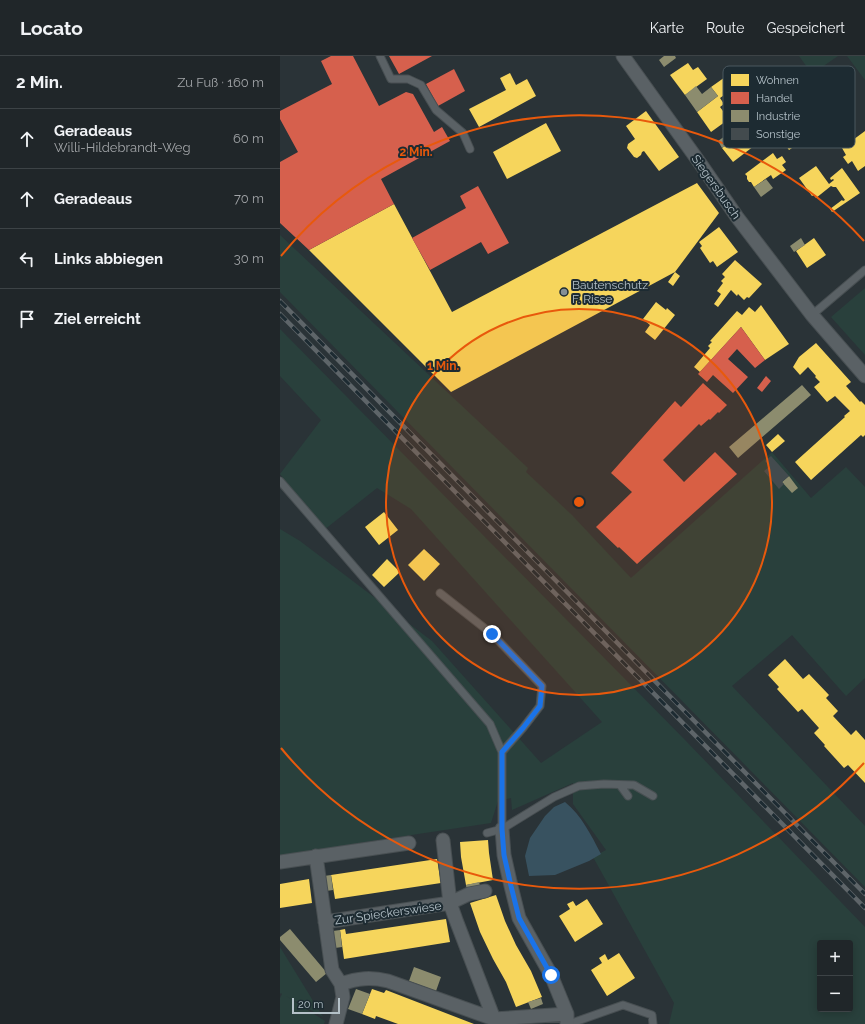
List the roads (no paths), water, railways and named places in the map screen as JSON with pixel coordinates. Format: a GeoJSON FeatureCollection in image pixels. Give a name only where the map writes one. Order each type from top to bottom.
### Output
{"type":"FeatureCollection","features":[{"type":"Feature","properties":{"kind":"street","name":"Siegersbusch"},"geometry":{"type":"LineString","coordinates":[[623,56],[737,217],[812,315],[865,376]]}},
{"type":"Feature","properties":{"kind":"street"},"geometry":{"type":"LineString","coordinates":[[341,984],[349,981],[376,978],[494,1019],[568,1021],[551,975],[519,918],[504,887],[502,829]]}},
{"type":"Feature","properties":{"kind":"street","name":"Zur Spieckerswiese"},"geometry":{"type":"LineString","coordinates":[[443,840],[450,903],[494,1019]]}},
{"type":"Feature","properties":{"kind":"street"},"geometry":{"type":"LineString","coordinates":[[280,862],[409,843]]}},
{"type":"Feature","properties":{"kind":"street","name":"Zur Spieckerswiese"},"geometry":{"type":"LineString","coordinates":[[316,856],[332,970],[341,984],[343,997],[336,1024]]}},
{"type":"Feature","properties":{"kind":"street","name":"Zur Spieckerswiese"},"geometry":{"type":"LineString","coordinates":[[325,922],[450,903],[469,894],[485,891]]}},
{"type":"Feature","properties":{"kind":"lane"},"geometry":{"type":"LineString","coordinates":[[380,56],[391,79],[408,79],[421,85],[436,110],[463,133],[470,149]]}},
{"type":"Feature","properties":{"kind":"lane"},"geometry":{"type":"LineString","coordinates":[[812,315],[865,270]]}},
{"type":"Feature","properties":{"kind":"lane"},"geometry":{"type":"LineString","coordinates":[[280,481],[490,724],[502,752],[502,829]]}},
{"type":"Feature","properties":{"kind":"lane"},"geometry":{"type":"LineString","coordinates":[[440,593],[492,634],[542,686],[540,706],[502,752]]}},
{"type":"Feature","properties":{"kind":"lane"},"geometry":{"type":"LineString","coordinates":[[487,833],[502,829],[554,797],[579,786],[604,784],[634,785],[653,796]]}},
{"type":"Feature","properties":{"kind":"lane"},"geometry":{"type":"LineString","coordinates":[[620,785],[628,796]]}},
{"type":"Feature","properties":{"kind":"lane"},"geometry":{"type":"LineString","coordinates":[[568,1021],[624,1005],[652,1015],[653,1024]]}},
{"type":"Feature","properties":{"kind":"water"},"geometry":{"type":"Polygon","coordinates":[[[565,802],[576,813],[590,833],[601,854],[589,861],[555,875],[529,876],[525,856],[530,838],[545,816],[554,807],[565,802]]]}},
{"type":"Feature","properties":{"kind":"railway"},"geometry":{"type":"LineString","coordinates":[[280,301],[865,894]]}},
{"type":"Feature","properties":{"kind":"railway"},"geometry":{"type":"LineString","coordinates":[[280,314],[865,908]]}},
{"type":"Feature","properties":{"kind":"place","name":"Bautenschutz F. Risse"},"geometry":{"type":"Point","coordinates":[564,292]}}]}
